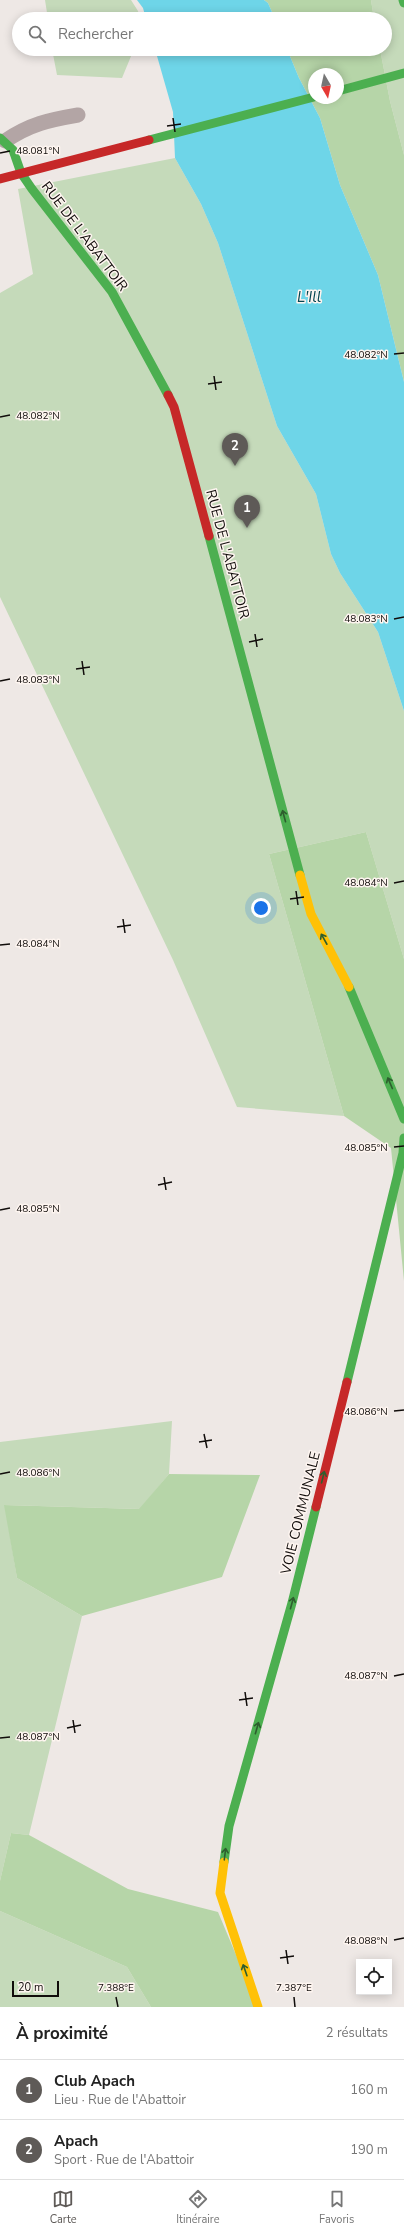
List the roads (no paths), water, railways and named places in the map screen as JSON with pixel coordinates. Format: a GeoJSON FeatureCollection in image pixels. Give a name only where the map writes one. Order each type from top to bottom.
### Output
{"type":"FeatureCollection","features":[{"type":"Feature","properties":{"kind":"main road"},"geometry":{"type":"LineString","coordinates":[[344,89],[400,74]]}},
{"type":"Feature","properties":{"kind":"main road"},"geometry":{"type":"LineString","coordinates":[[0,179],[308,99]]}},
{"type":"Feature","properties":{"kind":"main road","name":"RUE DE L'ABATTOIR"},"geometry":{"type":"LineString","coordinates":[[3,140],[13,150],[21,173],[112,292],[174,407],[311,914],[343,973],[404,1119]]}},
{"type":"Feature","properties":{"kind":"main road","name":"VOIE COMMUNALE"},"geometry":{"type":"LineString","coordinates":[[258,2007],[220,1893],[229,1826],[294,1595],[403,1153],[404,1138]]}},
{"type":"Feature","properties":{"kind":"street"},"geometry":{"type":"LineString","coordinates":[[3,140],[42,121],[78,114]]}},
{"type":"Feature","properties":{"kind":"water"},"geometry":{"type":"Polygon","coordinates":[[[137,0],[264,0],[268,3],[272,12],[144,12],[137,0]]]}},
{"type":"Feature","properties":{"kind":"water","name":"L'Ill"},"geometry":{"type":"Polygon","coordinates":[[[157,56],[290,56],[308,95],[308,104],[313,104],[320,118],[340,185],[378,275],[404,382],[404,711],[378,632],[340,573],[331,554],[316,494],[277,426],[218,243],[201,204],[175,158],[173,112],[157,56]]]}},
{"type":"Feature","properties":{"kind":"place","name":"Apach"},"geometry":{"type":"Point","coordinates":[235,466]}},
{"type":"Feature","properties":{"kind":"place","name":"Club Apach"},"geometry":{"type":"Point","coordinates":[247,528]}}]}
